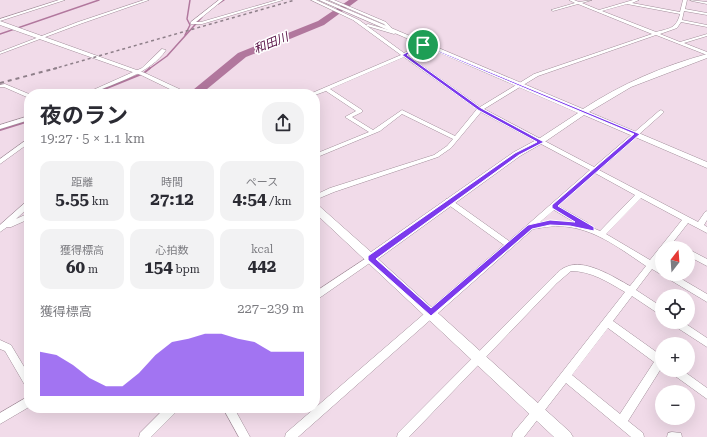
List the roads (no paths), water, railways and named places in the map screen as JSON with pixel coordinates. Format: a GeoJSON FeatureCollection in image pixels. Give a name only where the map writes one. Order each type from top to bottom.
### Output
{"type":"FeatureCollection","features":[{"type":"Feature","properties":{"kind":"street"},"geometry":{"type":"LineString","coordinates":[[0,21],[63,0]]}},
{"type":"Feature","properties":{"kind":"street"},"geometry":{"type":"LineString","coordinates":[[0,53],[147,0]]}},
{"type":"Feature","properties":{"kind":"street"},"geometry":{"type":"LineString","coordinates":[[221,0],[192,23],[201,23],[281,0]]}},
{"type":"Feature","properties":{"kind":"street"},"geometry":{"type":"LineString","coordinates":[[313,0],[375,28],[394,33]]}},
{"type":"Feature","properties":{"kind":"street"},"geometry":{"type":"LineString","coordinates":[[321,0],[394,33],[585,111],[707,165]]}},
{"type":"Feature","properties":{"kind":"street"},"geometry":{"type":"LineString","coordinates":[[331,0],[385,23],[394,33]]}},
{"type":"Feature","properties":{"kind":"street"},"geometry":{"type":"LineString","coordinates":[[571,0],[707,55]]}},
{"type":"Feature","properties":{"kind":"street"},"geometry":{"type":"LineString","coordinates":[[553,10],[590,0]]}},
{"type":"Feature","properties":{"kind":"street"},"geometry":{"type":"LineString","coordinates":[[599,11],[637,0]]}},
{"type":"Feature","properties":{"kind":"street"},"geometry":{"type":"LineString","coordinates":[[320,196],[332,190],[436,156],[449,147],[480,109],[522,85],[536,75],[676,27],[680,21],[685,0]]}},
{"type":"Feature","properties":{"kind":"street"},"geometry":{"type":"LineString","coordinates":[[692,0],[707,3]]}},
{"type":"Feature","properties":{"kind":"street"},"geometry":{"type":"LineString","coordinates":[[628,3],[707,14]]}},
{"type":"Feature","properties":{"kind":"street"},"geometry":{"type":"LineString","coordinates":[[354,19],[480,109],[707,230]]}},
{"type":"Feature","properties":{"kind":"street"},"geometry":{"type":"LineString","coordinates":[[0,21],[139,73],[175,89]]}},
{"type":"Feature","properties":{"kind":"street"},"geometry":{"type":"LineString","coordinates":[[680,21],[707,26]]}},
{"type":"Feature","properties":{"kind":"street"},"geometry":{"type":"LineString","coordinates":[[680,44],[707,34]]}},
{"type":"Feature","properties":{"kind":"street"},"geometry":{"type":"LineString","coordinates":[[320,92],[404,55],[423,45]]}},
{"type":"Feature","properties":{"kind":"street"},"geometry":{"type":"LineString","coordinates":[[99,89],[139,73],[164,50]]}},
{"type":"Feature","properties":{"kind":"street"},"geometry":{"type":"LineString","coordinates":[[320,293],[448,201],[517,154],[541,142],[585,111],[638,82],[707,55]]}},
{"type":"Feature","properties":{"kind":"street"},"geometry":{"type":"LineString","coordinates":[[0,86],[5,85],[24,94]]}},
{"type":"Feature","properties":{"kind":"street"},"geometry":{"type":"LineString","coordinates":[[327,89],[360,111],[348,117],[373,132]]}},
{"type":"Feature","properties":{"kind":"street"},"geometry":{"type":"LineString","coordinates":[[320,154],[373,132],[402,112],[456,138]]}},
{"type":"Feature","properties":{"kind":"street"},"geometry":{"type":"LineString","coordinates":[[290,437],[298,433],[431,312],[596,171],[661,112]]}},
{"type":"Feature","properties":{"kind":"street"},"geometry":{"type":"LineString","coordinates":[[0,127],[24,120]]}},
{"type":"Feature","properties":{"kind":"street"},"geometry":{"type":"LineString","coordinates":[[0,162],[24,144]]}},
{"type":"Feature","properties":{"kind":"street"},"geometry":{"type":"LineString","coordinates":[[601,235],[640,194]]}},
{"type":"Feature","properties":{"kind":"street"},"geometry":{"type":"LineString","coordinates":[[448,201],[510,245]]}},
{"type":"Feature","properties":{"kind":"street"},"geometry":{"type":"LineString","coordinates":[[554,206],[655,268]]}},
{"type":"Feature","properties":{"kind":"street"},"geometry":{"type":"LineString","coordinates":[[1,228],[24,207]]}},
{"type":"Feature","properties":{"kind":"street"},"geometry":{"type":"LineString","coordinates":[[320,212],[431,312],[565,437]]}},
{"type":"Feature","properties":{"kind":"street"},"geometry":{"type":"LineString","coordinates":[[699,226],[707,214]]}},
{"type":"Feature","properties":{"kind":"street"},"geometry":{"type":"LineString","coordinates":[[1,228],[24,218]]}},
{"type":"Feature","properties":{"kind":"street"},"geometry":{"type":"LineString","coordinates":[[670,241],[687,219]]}},
{"type":"Feature","properties":{"kind":"street"},"geometry":{"type":"LineString","coordinates":[[530,227],[550,222],[570,224],[592,229]]}},
{"type":"Feature","properties":{"kind":"street"},"geometry":{"type":"LineString","coordinates":[[695,256],[707,263]]}},
{"type":"Feature","properties":{"kind":"street"},"geometry":{"type":"LineString","coordinates":[[517,437],[566,376],[655,259]]}},
{"type":"Feature","properties":{"kind":"street"},"geometry":{"type":"LineString","coordinates":[[402,437],[480,359],[554,281],[570,268],[580,267],[594,270],[655,307]]}},
{"type":"Feature","properties":{"kind":"street"},"geometry":{"type":"LineString","coordinates":[[678,281],[707,298]]}},
{"type":"Feature","properties":{"kind":"street"},"geometry":{"type":"LineString","coordinates":[[607,322],[655,357]]}},
{"type":"Feature","properties":{"kind":"street"},"geometry":{"type":"LineString","coordinates":[[686,329],[707,343]]}},
{"type":"Feature","properties":{"kind":"street"},"geometry":{"type":"LineString","coordinates":[[0,344],[8,348],[24,375]]}},
{"type":"Feature","properties":{"kind":"street"},"geometry":{"type":"LineString","coordinates":[[621,422],[655,370]]}},
{"type":"Feature","properties":{"kind":"street"},"geometry":{"type":"LineString","coordinates":[[566,376],[639,437]]}},
{"type":"Feature","properties":{"kind":"street"},"geometry":{"type":"LineString","coordinates":[[684,377],[707,394]]}},
{"type":"Feature","properties":{"kind":"street"},"geometry":{"type":"LineString","coordinates":[[0,419],[24,404]]}},
{"type":"Feature","properties":{"kind":"street"},"geometry":{"type":"LineString","coordinates":[[144,437],[167,413]]}},
{"type":"Feature","properties":{"kind":"street"},"geometry":{"type":"LineString","coordinates":[[231,413],[245,437]]}},
{"type":"Feature","properties":{"kind":"street"},"geometry":{"type":"LineString","coordinates":[[672,437],[677,437]]}},
{"type":"Feature","properties":{"kind":"waterway"},"geometry":{"type":"LineString","coordinates":[[0,34],[99,0]]}},
{"type":"Feature","properties":{"kind":"waterway"},"geometry":{"type":"LineString","coordinates":[[185,35],[190,25],[187,19],[190,0]]}},
{"type":"Feature","properties":{"kind":"waterway"},"geometry":{"type":"LineString","coordinates":[[218,4],[224,0]]}},
{"type":"Feature","properties":{"kind":"waterway","name":"和田川"},"geometry":{"type":"LineString","coordinates":[[200,89],[242,55],[321,23],[354,0]]}},
{"type":"Feature","properties":{"kind":"waterway"},"geometry":{"type":"LineString","coordinates":[[149,69],[167,56],[202,17]]}},
{"type":"Feature","properties":{"kind":"waterway"},"geometry":{"type":"LineString","coordinates":[[104,89],[144,73],[150,68]]}},
{"type":"Feature","properties":{"kind":"waterway"},"geometry":{"type":"LineString","coordinates":[[0,130],[24,123]]}},
{"type":"Feature","properties":{"kind":"railway"},"geometry":{"type":"LineString","coordinates":[[53,69],[295,0]]}},
{"type":"Feature","properties":{"kind":"railway"},"geometry":{"type":"LineString","coordinates":[[0,83],[57,68]]}}]}
